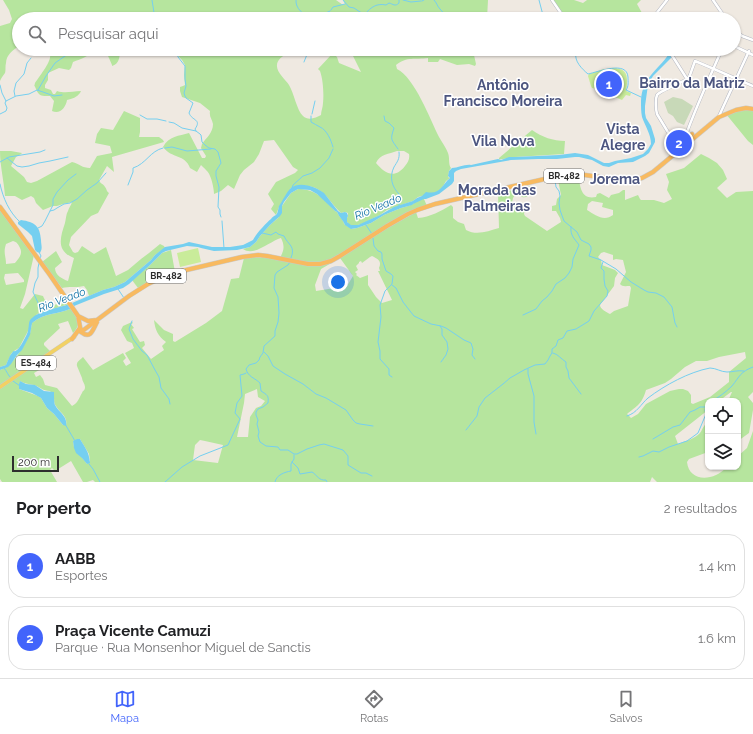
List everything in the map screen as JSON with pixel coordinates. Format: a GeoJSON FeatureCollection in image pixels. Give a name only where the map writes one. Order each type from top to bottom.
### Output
{"type":"FeatureCollection","features":[{"type":"Feature","properties":{"kind":"highway","name":"BR-482"},"geometry":{"type":"LineString","coordinates":[[93,330],[99,319],[129,296],[148,284],[182,271],[242,257],[258,255],[308,264],[320,264],[331,261],[340,256],[408,214],[435,204],[569,175],[594,175],[625,180],[637,180],[649,174],[679,148],[719,117],[736,110],[746,108],[753,109]]}},
{"type":"Feature","properties":{"kind":"highway"},"geometry":{"type":"LineString","coordinates":[[689,141],[688,137],[692,134]]}},
{"type":"Feature","properties":{"kind":"highway"},"geometry":{"type":"LineString","coordinates":[[0,207],[68,300],[78,316],[82,330],[90,334],[93,330],[92,324],[88,320],[78,316]]}},
{"type":"Feature","properties":{"kind":"highway"},"geometry":{"type":"LineString","coordinates":[[72,338],[79,335],[82,330],[82,322],[99,319]]}},
{"type":"Feature","properties":{"kind":"highway"},"geometry":{"type":"LineString","coordinates":[[72,338],[99,319]]}},
{"type":"Feature","properties":{"kind":"main road","name":"ES-484"},"geometry":{"type":"LineString","coordinates":[[0,387],[72,338]]}},
{"type":"Feature","properties":{"kind":"street"},"geometry":{"type":"LineString","coordinates":[[552,0],[560,12]]}},
{"type":"Feature","properties":{"kind":"street"},"geometry":{"type":"LineString","coordinates":[[658,12],[667,0]]}},
{"type":"Feature","properties":{"kind":"street"},"geometry":{"type":"LineString","coordinates":[[713,0],[721,12]]}},
{"type":"Feature","properties":{"kind":"street"},"geometry":{"type":"LineString","coordinates":[[741,35],[753,40]]}},
{"type":"Feature","properties":{"kind":"street"},"geometry":{"type":"LineString","coordinates":[[741,48],[753,54]]}},
{"type":"Feature","properties":{"kind":"street"},"geometry":{"type":"LineString","coordinates":[[719,117],[748,52]]}},
{"type":"Feature","properties":{"kind":"street"},"geometry":{"type":"LineString","coordinates":[[672,56],[687,79]]}},
{"type":"Feature","properties":{"kind":"street"},"geometry":{"type":"LineString","coordinates":[[679,148],[719,56]]}},
{"type":"Feature","properties":{"kind":"street"},"geometry":{"type":"LineString","coordinates":[[679,148],[657,114],[656,98],[659,93],[687,79],[690,76],[694,61],[753,85]]}},
{"type":"Feature","properties":{"kind":"street"},"geometry":{"type":"LineString","coordinates":[[683,73],[690,76]]}},
{"type":"Feature","properties":{"kind":"street"},"geometry":{"type":"LineString","coordinates":[[688,130],[692,134],[697,134]]}},
{"type":"Feature","properties":{"kind":"green space"},"geometry":{"type":"Polygon","coordinates":[[[3,0],[336,0],[343,5],[345,4],[343,0],[488,0],[487,12],[12,12],[12,19],[3,0]]]}},
{"type":"Feature","properties":{"kind":"green space"},"geometry":{"type":"Polygon","coordinates":[[[553,0],[574,0],[583,3],[587,0],[641,0],[637,4],[641,12],[561,12],[553,0]]]}},
{"type":"Feature","properties":{"kind":"green space"},"geometry":{"type":"Polygon","coordinates":[[[12,19],[12,51],[7,58],[5,73],[0,81],[0,26],[10,23],[12,19]]]}},
{"type":"Feature","properties":{"kind":"green space"},"geometry":{"type":"Polygon","coordinates":[[[50,56],[86,56],[73,62],[69,70],[59,68],[48,73],[48,80],[45,88],[51,90],[53,94],[57,91],[81,91],[76,97],[67,100],[64,108],[58,112],[52,111],[54,101],[50,96],[40,95],[34,86],[50,60],[50,56]]]}},
{"type":"Feature","properties":{"kind":"green space"},"geometry":{"type":"Polygon","coordinates":[[[108,56],[120,56],[116,64],[112,65],[108,56]]]}},
{"type":"Feature","properties":{"kind":"green space"},"geometry":{"type":"Polygon","coordinates":[[[178,56],[283,56],[278,62],[277,68],[291,88],[301,114],[305,118],[310,119],[321,115],[323,104],[323,87],[321,74],[318,69],[330,56],[336,56],[339,63],[361,72],[353,56],[474,56],[476,64],[475,66],[469,64],[457,65],[440,59],[438,62],[428,62],[428,58],[408,59],[396,65],[397,69],[404,74],[416,90],[449,155],[451,168],[448,177],[450,178],[437,192],[418,197],[413,201],[387,210],[364,223],[352,226],[348,224],[347,221],[348,213],[341,213],[322,192],[313,187],[301,186],[291,188],[279,207],[276,215],[271,209],[274,204],[268,194],[276,182],[298,170],[293,167],[274,140],[264,141],[254,162],[240,175],[234,189],[228,185],[221,191],[214,194],[213,185],[209,175],[201,165],[197,172],[190,168],[185,160],[167,151],[163,147],[165,143],[178,136],[189,133],[202,158],[205,158],[206,156],[201,148],[202,144],[211,133],[213,127],[210,111],[200,103],[182,97],[180,87],[185,85],[185,65],[178,56]],[[397,151],[385,155],[376,163],[390,174],[398,173],[408,162],[409,154],[404,151],[397,151]]]}},
{"type":"Feature","properties":{"kind":"green space"},"geometry":{"type":"Polygon","coordinates":[[[618,68],[625,72],[627,78],[626,91],[631,93],[630,96],[626,95],[622,100],[592,88],[588,76],[589,74],[604,69],[618,68]]]}},
{"type":"Feature","properties":{"kind":"green space"},"geometry":{"type":"Polygon","coordinates":[[[673,97],[682,99],[693,106],[684,125],[677,122],[673,116],[668,113],[664,102],[673,97]]]}},
{"type":"Feature","properties":{"kind":"green space"},"geometry":{"type":"Polygon","coordinates":[[[753,109],[753,145],[726,114],[740,110],[753,109]]]}},
{"type":"Feature","properties":{"kind":"green space"},"geometry":{"type":"Polygon","coordinates":[[[124,111],[140,118],[139,137],[159,137],[164,142],[112,157],[114,172],[107,166],[99,180],[109,193],[98,213],[91,216],[71,237],[69,245],[75,253],[78,252],[82,246],[94,254],[106,247],[116,276],[128,270],[160,244],[165,248],[125,282],[89,296],[84,286],[62,288],[42,262],[56,251],[62,262],[55,268],[56,273],[61,278],[68,281],[74,258],[64,252],[61,239],[67,214],[72,202],[43,210],[31,196],[22,200],[15,196],[5,196],[0,151],[22,153],[16,157],[11,166],[24,177],[27,182],[31,183],[72,162],[90,168],[97,156],[112,153],[110,146],[95,143],[97,134],[101,128],[113,130],[124,111]]]}},
{"type":"Feature","properties":{"kind":"green space"},"geometry":{"type":"Polygon","coordinates":[[[532,130],[548,138],[565,141],[564,154],[499,159],[499,158],[532,130]]]}},
{"type":"Feature","properties":{"kind":"green space"},"geometry":{"type":"Polygon","coordinates":[[[701,154],[717,163],[723,170],[727,179],[717,188],[727,198],[736,192],[753,191],[753,392],[748,397],[753,403],[753,410],[749,433],[741,439],[741,398],[729,398],[731,392],[723,398],[708,398],[729,382],[729,372],[746,358],[745,352],[707,361],[696,361],[685,367],[665,383],[646,390],[641,402],[627,414],[631,418],[638,414],[646,404],[670,391],[679,389],[688,391],[691,395],[691,403],[693,404],[705,399],[705,412],[675,436],[678,444],[690,440],[700,433],[705,425],[705,453],[689,459],[687,462],[689,469],[692,473],[702,478],[715,475],[723,470],[741,470],[741,453],[747,448],[753,431],[753,482],[657,482],[652,477],[650,482],[95,482],[93,480],[83,482],[71,461],[55,471],[52,468],[50,470],[57,482],[2,482],[0,479],[0,389],[38,362],[41,369],[34,373],[36,377],[40,375],[45,385],[57,388],[72,406],[74,405],[85,388],[77,366],[78,361],[83,357],[93,370],[123,353],[126,358],[123,361],[126,366],[131,363],[125,353],[134,348],[132,343],[127,341],[121,330],[123,326],[132,322],[133,323],[131,324],[134,328],[132,329],[140,342],[144,341],[145,345],[142,348],[151,359],[164,350],[162,346],[166,342],[157,332],[154,320],[164,330],[173,334],[173,341],[175,342],[206,323],[222,311],[231,279],[239,278],[244,258],[268,258],[324,264],[416,212],[418,218],[435,213],[451,205],[453,207],[453,218],[464,224],[466,230],[474,233],[487,232],[499,228],[498,193],[532,186],[534,194],[530,194],[525,197],[515,195],[512,203],[523,203],[522,206],[525,207],[525,216],[547,231],[561,222],[556,211],[552,211],[552,206],[556,205],[557,199],[561,195],[558,180],[579,178],[581,189],[588,197],[596,197],[597,194],[600,193],[609,198],[611,195],[625,190],[625,200],[638,195],[641,200],[654,200],[664,203],[672,199],[667,190],[669,182],[666,174],[684,168],[701,154]],[[592,201],[588,204],[587,210],[596,216],[606,218],[613,215],[613,210],[602,207],[603,203],[592,201]],[[604,252],[598,257],[601,260],[602,265],[615,270],[618,273],[615,278],[614,286],[600,305],[602,309],[610,314],[628,306],[631,288],[630,286],[623,286],[620,284],[626,272],[623,260],[613,260],[613,255],[604,252]],[[372,256],[362,263],[361,261],[359,262],[356,266],[358,270],[355,272],[357,274],[356,275],[360,278],[368,275],[368,285],[382,303],[392,300],[378,271],[380,271],[379,260],[372,256]],[[340,258],[321,269],[315,285],[316,291],[347,286],[353,276],[340,258]],[[20,381],[19,389],[41,398],[47,408],[63,425],[66,425],[66,419],[56,406],[50,391],[20,381]],[[257,389],[245,394],[237,437],[248,437],[250,417],[256,408],[261,406],[265,401],[258,397],[257,389]],[[80,439],[73,441],[74,447],[87,464],[90,461],[89,454],[80,439]],[[200,440],[195,445],[193,460],[218,463],[223,445],[200,440]]]}},
{"type":"Feature","properties":{"kind":"green space"},"geometry":{"type":"Polygon","coordinates":[[[298,189],[304,189],[315,193],[337,212],[344,224],[352,229],[371,223],[384,215],[413,204],[421,198],[424,199],[427,206],[420,208],[331,259],[313,264],[280,258],[284,248],[281,238],[257,250],[247,251],[243,249],[250,247],[256,242],[278,218],[282,211],[282,206],[291,193],[298,189]]]}},
{"type":"Feature","properties":{"kind":"green space"},"geometry":{"type":"Polygon","coordinates":[[[0,210],[34,255],[25,294],[20,308],[23,309],[35,294],[43,296],[49,304],[60,304],[67,301],[69,304],[37,314],[19,348],[11,354],[6,365],[0,367],[0,210]],[[13,241],[6,244],[5,247],[6,264],[15,263],[21,254],[19,245],[13,241]],[[18,273],[5,274],[4,278],[6,285],[24,282],[18,273]]]}},
{"type":"Feature","properties":{"kind":"green space"},"geometry":{"type":"Polygon","coordinates":[[[198,248],[201,262],[180,267],[177,253],[198,248]]]}},
{"type":"Feature","properties":{"kind":"green space"},"geometry":{"type":"Polygon","coordinates":[[[171,250],[175,272],[154,279],[138,288],[132,280],[162,253],[171,250]]]}},
{"type":"Feature","properties":{"kind":"green space"},"geometry":{"type":"Polygon","coordinates":[[[72,308],[78,320],[74,332],[73,333],[68,321],[58,324],[60,328],[44,343],[50,351],[0,386],[0,370],[9,365],[21,350],[30,334],[32,323],[47,315],[72,308]]]}},
{"type":"Feature","properties":{"kind":"water"},"geometry":{"type":"Polygon","coordinates":[[[667,56],[672,57],[653,76],[648,85],[645,106],[646,118],[651,126],[655,142],[649,153],[633,162],[618,163],[609,167],[603,166],[592,160],[575,157],[511,160],[461,169],[454,173],[454,181],[452,184],[439,194],[426,199],[419,199],[412,205],[384,215],[371,223],[351,229],[345,225],[337,212],[317,194],[310,190],[298,189],[291,193],[284,202],[280,216],[250,247],[237,250],[214,251],[187,246],[166,251],[123,288],[74,306],[72,303],[125,282],[165,247],[189,242],[212,247],[230,247],[243,245],[253,240],[272,217],[277,214],[279,206],[286,194],[295,186],[303,185],[321,191],[338,211],[341,213],[347,213],[347,222],[351,225],[358,225],[394,207],[413,201],[426,192],[431,193],[437,191],[450,178],[448,176],[449,171],[452,168],[498,159],[501,160],[509,157],[575,153],[588,155],[604,163],[609,163],[643,154],[651,144],[651,140],[642,117],[642,93],[644,86],[651,75],[667,56]]]}},
{"type":"Feature","properties":{"kind":"water"},"geometry":{"type":"Polygon","coordinates":[[[21,220],[30,222],[38,228],[42,246],[40,253],[35,250],[32,236],[18,224],[21,220]]]}},
{"type":"Feature","properties":{"kind":"water"},"geometry":{"type":"Polygon","coordinates":[[[69,304],[72,308],[47,315],[32,323],[30,335],[22,350],[8,367],[0,370],[0,367],[6,365],[13,351],[16,351],[22,344],[31,319],[44,311],[69,304]]]}},
{"type":"Feature","properties":{"kind":"water"},"geometry":{"type":"Polygon","coordinates":[[[20,381],[26,384],[35,385],[44,391],[54,392],[55,405],[66,420],[66,426],[63,425],[47,408],[41,398],[32,393],[19,389],[20,381]]]}},
{"type":"Feature","properties":{"kind":"water"},"geometry":{"type":"Polygon","coordinates":[[[80,439],[89,455],[90,463],[87,464],[76,453],[73,441],[80,439]]]}},
{"type":"Feature","properties":{"kind":"waterway"},"geometry":{"type":"LineString","coordinates":[[152,0],[154,12]]}},
{"type":"Feature","properties":{"kind":"waterway"},"geometry":{"type":"LineString","coordinates":[[296,0],[298,9],[302,12]]}},
{"type":"Feature","properties":{"kind":"waterway"},"geometry":{"type":"LineString","coordinates":[[343,0],[349,7],[360,12]]}},
{"type":"Feature","properties":{"kind":"waterway"},"geometry":{"type":"LineString","coordinates":[[367,12],[374,6],[386,5],[389,3],[396,5],[399,3],[399,0]]}},
{"type":"Feature","properties":{"kind":"waterway"},"geometry":{"type":"LineString","coordinates":[[403,0],[411,2],[421,1]]}},
{"type":"Feature","properties":{"kind":"waterway"},"geometry":{"type":"LineString","coordinates":[[434,0],[443,12]]}},
{"type":"Feature","properties":{"kind":"waterway"},"geometry":{"type":"LineString","coordinates":[[539,0],[542,12]]}},
{"type":"Feature","properties":{"kind":"waterway"},"geometry":{"type":"LineString","coordinates":[[331,10],[333,7],[345,4]]}},
{"type":"Feature","properties":{"kind":"waterway"},"geometry":{"type":"LineString","coordinates":[[38,90],[55,63],[65,56]]}},
{"type":"Feature","properties":{"kind":"waterway"},"geometry":{"type":"LineString","coordinates":[[178,56],[185,66],[186,86],[184,93],[186,98],[193,103],[189,113],[190,116],[197,122],[195,129],[196,131]]}},
{"type":"Feature","properties":{"kind":"waterway"},"geometry":{"type":"LineString","coordinates":[[304,62],[306,56]]}},
{"type":"Feature","properties":{"kind":"waterway"},"geometry":{"type":"LineString","coordinates":[[576,56],[579,65],[588,74],[611,68],[623,69],[628,77],[628,85],[626,90],[641,97]]}},
{"type":"Feature","properties":{"kind":"waterway"},"geometry":{"type":"LineString","coordinates":[[15,96],[14,91],[16,83],[24,74],[27,63],[31,58]]}},
{"type":"Feature","properties":{"kind":"waterway"},"geometry":{"type":"LineString","coordinates":[[0,85],[7,108],[6,111],[0,114]]}},
{"type":"Feature","properties":{"kind":"waterway"},"geometry":{"type":"LineString","coordinates":[[6,101],[16,96],[29,94],[37,90],[54,96],[62,95]]}},
{"type":"Feature","properties":{"kind":"waterway"},"geometry":{"type":"LineString","coordinates":[[312,114],[315,101]]}},
{"type":"Feature","properties":{"kind":"waterway"},"geometry":{"type":"LineString","coordinates":[[140,115],[147,119],[166,121]]}},
{"type":"Feature","properties":{"kind":"waterway"},"geometry":{"type":"LineString","coordinates":[[311,116],[311,122],[325,130],[333,147]]}},
{"type":"Feature","properties":{"kind":"waterway"},"geometry":{"type":"LineString","coordinates":[[384,116],[385,121],[394,128],[392,139],[398,149]]}},
{"type":"Feature","properties":{"kind":"waterway"},"geometry":{"type":"LineString","coordinates":[[169,122],[182,128],[196,131],[201,135],[202,142],[205,145],[209,148],[215,149],[218,152],[221,163],[216,171],[216,176],[219,187],[218,207],[221,217]]}},
{"type":"Feature","properties":{"kind":"waterway"},"geometry":{"type":"LineString","coordinates":[[165,148],[172,147],[187,151],[211,149]]}},
{"type":"Feature","properties":{"kind":"waterway"},"geometry":{"type":"LineString","coordinates":[[128,185],[133,168],[163,148]]}},
{"type":"Feature","properties":{"kind":"waterway"},"geometry":{"type":"LineString","coordinates":[[292,188],[293,185],[303,176],[320,168],[329,158],[333,149]]}},
{"type":"Feature","properties":{"kind":"waterway"},"geometry":{"type":"LineString","coordinates":[[0,162],[9,157],[45,150]]}},
{"type":"Feature","properties":{"kind":"waterway"},"geometry":{"type":"LineString","coordinates":[[399,152],[399,159],[392,171],[393,185],[399,194],[399,207]]}},
{"type":"Feature","properties":{"kind":"waterway"},"geometry":{"type":"LineString","coordinates":[[7,158],[17,166],[22,167],[68,157]]}},
{"type":"Feature","properties":{"kind":"waterway"},"geometry":{"type":"LineString","coordinates":[[50,211],[77,199],[97,183],[106,173]]}},
{"type":"Feature","properties":{"kind":"waterway"},"geometry":{"type":"LineString","coordinates":[[38,228],[42,226],[45,221],[53,205],[53,199],[57,192],[76,174]]}},
{"type":"Feature","properties":{"kind":"waterway"},"geometry":{"type":"LineString","coordinates":[[555,180],[556,187],[559,191],[560,210],[564,221],[577,232],[581,240],[589,244],[591,247],[589,256],[601,260],[616,269],[631,282],[644,290],[664,297],[672,307],[677,327]]}},
{"type":"Feature","properties":{"kind":"waterway"},"geometry":{"type":"LineString","coordinates":[[0,184],[7,204],[20,222]]}},
{"type":"Feature","properties":{"kind":"waterway","name":"Rio Veado"},"geometry":{"type":"LineString","coordinates":[[414,202],[425,197]]}},
{"type":"Feature","properties":{"kind":"waterway"},"geometry":{"type":"LineString","coordinates":[[222,221],[224,248]]}},
{"type":"Feature","properties":{"kind":"waterway"},"geometry":{"type":"LineString","coordinates":[[366,225],[372,234]]}},
{"type":"Feature","properties":{"kind":"waterway"},"geometry":{"type":"LineString","coordinates":[[523,315],[536,309],[552,291],[556,284],[565,278],[569,273],[579,245],[572,235],[571,227]]}},
{"type":"Feature","properties":{"kind":"waterway"},"geometry":{"type":"LineString","coordinates":[[262,233],[271,235],[276,232],[284,236],[293,251],[291,258]]}},
{"type":"Feature","properties":{"kind":"waterway"},"geometry":{"type":"LineString","coordinates":[[373,238],[374,246],[382,254],[386,271],[393,276],[392,284],[385,291],[380,305],[381,317],[378,342],[380,359],[389,369],[389,375],[392,377]]}},
{"type":"Feature","properties":{"kind":"waterway"},"geometry":{"type":"LineString","coordinates":[[39,252],[41,256],[40,258]]}},
{"type":"Feature","properties":{"kind":"waterway"},"geometry":{"type":"LineString","coordinates":[[290,262],[275,275],[274,288],[278,297],[279,313],[275,336],[264,346],[263,353],[259,360],[256,363],[249,365],[246,369],[250,376],[260,383],[261,391],[268,397],[268,403],[256,412],[260,442],[266,446],[278,447],[280,450],[288,450],[294,454],[324,444],[343,450],[348,456],[348,465],[361,473],[366,473],[372,476]]}},
{"type":"Feature","properties":{"kind":"waterway"},"geometry":{"type":"LineString","coordinates":[[466,430],[477,416],[479,407],[485,398],[510,378],[524,370],[535,365],[545,364],[552,353],[552,349],[556,346],[558,340],[563,338],[567,331],[576,329],[589,321],[594,311],[607,296],[608,291],[605,286],[604,271],[601,268],[603,262]]}},
{"type":"Feature","properties":{"kind":"waterway"},"geometry":{"type":"LineString","coordinates":[[39,263],[38,277],[33,292],[40,307],[40,313]]}},
{"type":"Feature","properties":{"kind":"waterway"},"geometry":{"type":"LineString","coordinates":[[392,285],[396,288],[403,302],[414,316],[431,324],[446,328],[471,343],[473,349],[472,355],[475,359]]}},
{"type":"Feature","properties":{"kind":"waterway"},"geometry":{"type":"LineString","coordinates":[[118,289],[124,298]]}},
{"type":"Feature","properties":{"kind":"waterway"},"geometry":{"type":"LineString","coordinates":[[132,321],[129,329],[133,339],[147,355],[159,377],[161,388],[169,399],[170,404]]}},
{"type":"Feature","properties":{"kind":"waterway"},"geometry":{"type":"LineString","coordinates":[[440,326],[442,329],[442,335],[447,342],[448,349],[441,362]]}},
{"type":"Feature","properties":{"kind":"waterway"},"geometry":{"type":"LineString","coordinates":[[264,352],[268,356],[273,366],[303,384],[316,394],[346,410],[356,423],[373,426]]}},
{"type":"Feature","properties":{"kind":"waterway"},"geometry":{"type":"LineString","coordinates":[[553,353],[566,362],[569,378],[581,394]]}},
{"type":"Feature","properties":{"kind":"waterway"},"geometry":{"type":"LineString","coordinates":[[717,398],[730,388],[743,373],[753,367]]}},
{"type":"Feature","properties":{"kind":"waterway"},"geometry":{"type":"LineString","coordinates":[[4,368],[11,378]]}},
{"type":"Feature","properties":{"kind":"waterway"},"geometry":{"type":"LineString","coordinates":[[627,416],[634,413],[648,398],[662,388],[694,373],[710,368],[725,372],[744,371]]}},
{"type":"Feature","properties":{"kind":"waterway"},"geometry":{"type":"LineString","coordinates":[[528,369],[534,396],[534,422],[536,434]]}},
{"type":"Feature","properties":{"kind":"waterway"},"geometry":{"type":"LineString","coordinates":[[165,482],[182,467],[200,456],[228,445],[240,419],[235,413],[237,403],[242,396],[240,375],[246,373]]}},
{"type":"Feature","properties":{"kind":"waterway"},"geometry":{"type":"LineString","coordinates":[[13,381],[20,386]]}},
{"type":"Feature","properties":{"kind":"waterway"},"geometry":{"type":"LineString","coordinates":[[653,439],[673,427],[680,425],[690,412],[700,407],[705,407]]}},
{"type":"Feature","properties":{"kind":"waterway"},"geometry":{"type":"LineString","coordinates":[[639,457],[653,451],[659,452],[687,441],[698,433],[705,416]]}},
{"type":"Feature","properties":{"kind":"waterway"},"geometry":{"type":"LineString","coordinates":[[65,424],[75,441]]}},
{"type":"Feature","properties":{"kind":"waterway"},"geometry":{"type":"LineString","coordinates":[[275,482],[279,476],[291,471],[291,464],[294,459],[294,455]]}},
{"type":"Feature","properties":{"kind":"waterway"},"geometry":{"type":"LineString","coordinates":[[292,462],[298,468],[300,474],[312,472],[320,479],[326,480],[327,482]]}},
{"type":"Feature","properties":{"kind":"waterway"},"geometry":{"type":"LineString","coordinates":[[89,464],[100,482]]}},
{"type":"Feature","properties":{"kind":"place","name":"AABB"},"geometry":{"type":"Point","coordinates":[609,84]}},
{"type":"Feature","properties":{"kind":"place","name":"Praça Vicente Camuzi"},"geometry":{"type":"Point","coordinates":[679,143]}},
{"type":"Feature","properties":{"kind":"district","name":"Bairro da Matriz"},"geometry":{"type":"Point","coordinates":[692,83]}},
{"type":"Feature","properties":{"kind":"district","name":"Antônio Francisco Moreira"},"geometry":{"type":"Point","coordinates":[503,94]}},
{"type":"Feature","properties":{"kind":"district","name":"Vista Alegre"},"geometry":{"type":"Point","coordinates":[623,138]}},
{"type":"Feature","properties":{"kind":"district","name":"Vila Nova"},"geometry":{"type":"Point","coordinates":[503,141]}},
{"type":"Feature","properties":{"kind":"district","name":"Jorema"},"geometry":{"type":"Point","coordinates":[615,179]}},
{"type":"Feature","properties":{"kind":"district","name":"Morada das Palmeiras"},"geometry":{"type":"Point","coordinates":[497,198]}}]}
